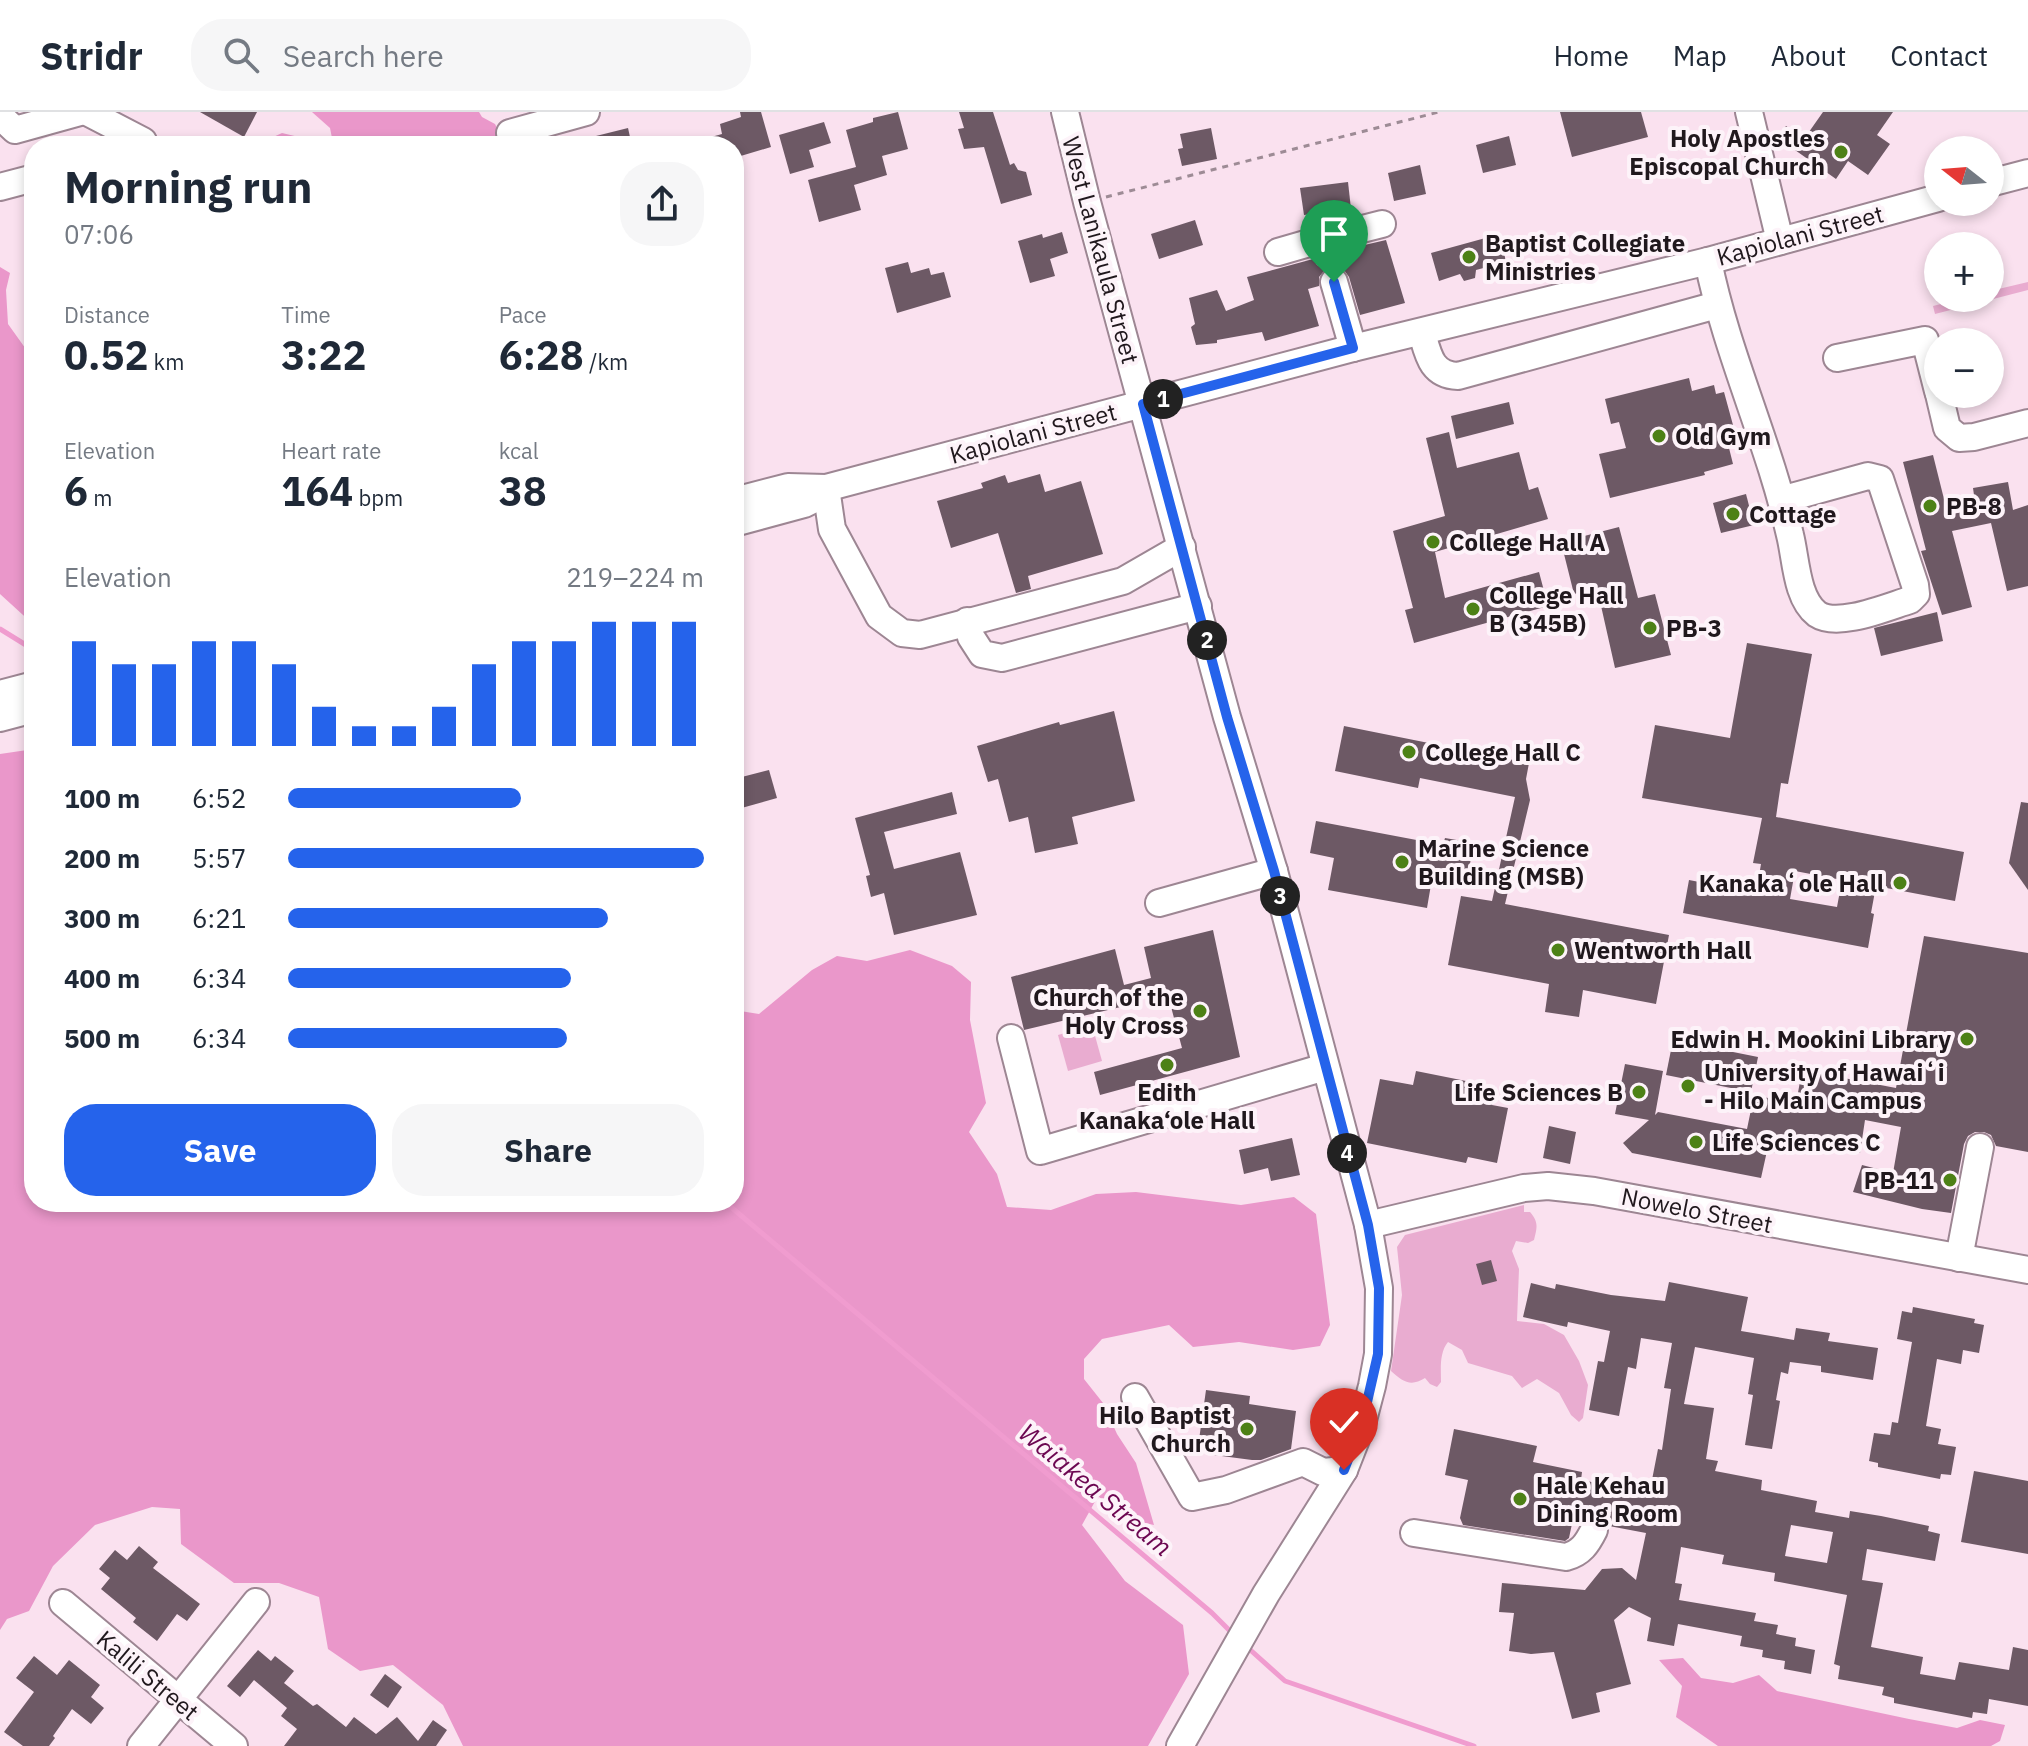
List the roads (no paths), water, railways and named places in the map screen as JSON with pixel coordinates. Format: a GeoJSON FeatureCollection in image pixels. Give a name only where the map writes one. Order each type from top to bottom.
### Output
{"type":"FeatureCollection","features":[{"type":"Feature","properties":{"kind":"street"},"geometry":{"type":"LineString","coordinates":[[0,116],[15,130],[80,112]]}},
{"type":"Feature","properties":{"kind":"street"},"geometry":{"type":"LineString","coordinates":[[87,112],[133,136]]}},
{"type":"Feature","properties":{"kind":"street"},"geometry":{"type":"LineString","coordinates":[[510,133],[586,112]]}},
{"type":"Feature","properties":{"kind":"street","name":"West Lanikaula Street"},"geometry":{"type":"LineString","coordinates":[[1065,112],[1227,717],[1274,871],[1368,1225],[1379,1288],[1378,1354],[1362,1424],[1344,1470],[1266,1594],[1180,1746]]}},
{"type":"Feature","properties":{"kind":"street"},"geometry":{"type":"LineString","coordinates":[[1749,112],[1780,241]]}},
{"type":"Feature","properties":{"kind":"street"},"geometry":{"type":"LineString","coordinates":[[2004,179],[2028,173]]}},
{"type":"Feature","properties":{"kind":"street"},"geometry":{"type":"LineString","coordinates":[[0,187],[24,181]]}},
{"type":"Feature","properties":{"kind":"street","name":"Kapiolani Street"},"geometry":{"type":"LineString","coordinates":[[744,498],[788,487],[826,488],[1353,348],[1708,261],[1924,202]]}},
{"type":"Feature","properties":{"kind":"street"},"geometry":{"type":"LineString","coordinates":[[1278,252],[1325,247],[1382,224]]}},
{"type":"Feature","properties":{"kind":"street"},"geometry":{"type":"LineString","coordinates":[[1708,261],[1717,305],[1781,500],[1802,589],[1810,607],[1820,616],[1836,620],[1910,600],[1916,594],[1880,479],[1868,476],[1781,500]]}},
{"type":"Feature","properties":{"kind":"street"},"geometry":{"type":"LineString","coordinates":[[1334,282],[1353,348]]}},
{"type":"Feature","properties":{"kind":"street"},"geometry":{"type":"LineString","coordinates":[[1422,333],[1433,365],[1443,373],[1458,376],[1717,305]]}},
{"type":"Feature","properties":{"kind":"street"},"geometry":{"type":"LineString","coordinates":[[1837,358],[1924,340]]}},
{"type":"Feature","properties":{"kind":"street"},"geometry":{"type":"LineString","coordinates":[[1942,408],[1947,428],[1959,438],[2028,423]]}},
{"type":"Feature","properties":{"kind":"street"},"geometry":{"type":"LineString","coordinates":[[826,488],[832,529],[879,616],[902,633],[920,635],[1123,581],[1182,547]]}},
{"type":"Feature","properties":{"kind":"street","name":"Kapiolani Street"},"geometry":{"type":"LineString","coordinates":[[744,520],[804,504],[826,488]]}},
{"type":"Feature","properties":{"kind":"street"},"geometry":{"type":"LineString","coordinates":[[967,621],[971,637],[982,654],[1002,658],[1198,606]]}},
{"type":"Feature","properties":{"kind":"street"},"geometry":{"type":"LineString","coordinates":[[0,694],[24,688]]}},
{"type":"Feature","properties":{"kind":"street"},"geometry":{"type":"LineString","coordinates":[[0,718],[24,712]]}},
{"type":"Feature","properties":{"kind":"street"},"geometry":{"type":"LineString","coordinates":[[1159,903],[1274,871]]}},
{"type":"Feature","properties":{"kind":"street"},"geometry":{"type":"LineString","coordinates":[[1011,1038],[1040,1151],[1325,1067]]}},
{"type":"Feature","properties":{"kind":"street"},"geometry":{"type":"LineString","coordinates":[[1959,1258],[1980,1147]]}},
{"type":"Feature","properties":{"kind":"street","name":"Nowelo Street"},"geometry":{"type":"LineString","coordinates":[[1368,1225],[1501,1191],[1548,1186],[1594,1191],[2028,1270]]}},
{"type":"Feature","properties":{"kind":"street"},"geometry":{"type":"LineString","coordinates":[[1135,1397],[1192,1497],[1226,1490],[1303,1462],[1323,1472],[1344,1470]]}},
{"type":"Feature","properties":{"kind":"street"},"geometry":{"type":"LineString","coordinates":[[1414,1533],[1566,1557],[1575,1555],[1586,1546],[1594,1530]]}},
{"type":"Feature","properties":{"kind":"street"},"geometry":{"type":"LineString","coordinates":[[141,1746],[256,1602]]}},
{"type":"Feature","properties":{"kind":"street","name":"Kalili Street"},"geometry":{"type":"LineString","coordinates":[[63,1603],[234,1746]]}},
{"type":"Feature","properties":{"kind":"waterway","name":"Waiakea Stream"},"geometry":{"type":"LineString","coordinates":[[0,629],[24,644]]}},
{"type":"Feature","properties":{"kind":"waterway","name":"Waiakea Stream"},"geometry":{"type":"LineString","coordinates":[[737,1212],[1212,1613],[1234,1635]]}},
{"type":"Feature","properties":{"kind":"waterway","name":"Waiakea Stream"},"geometry":{"type":"LineString","coordinates":[[1247,1647],[1285,1681],[1474,1746]]}},
{"type":"Feature","properties":{"kind":"place","name":"Holy Apostles Episcopal Church"},"geometry":{"type":"Point","coordinates":[1841,152]}},
{"type":"Feature","properties":{"kind":"place","name":"Baptist Collegiate Ministries"},"geometry":{"type":"Point","coordinates":[1469,257]}},
{"type":"Feature","properties":{"kind":"place","name":"Old Gym"},"geometry":{"type":"Point","coordinates":[1659,436]}},
{"type":"Feature","properties":{"kind":"place","name":"PB-8"},"geometry":{"type":"Point","coordinates":[1930,506]}},
{"type":"Feature","properties":{"kind":"place","name":"Cottage"},"geometry":{"type":"Point","coordinates":[1733,514]}},
{"type":"Feature","properties":{"kind":"place","name":"College Hall A"},"geometry":{"type":"Point","coordinates":[1433,542]}},
{"type":"Feature","properties":{"kind":"place","name":"College Hall B (345B)"},"geometry":{"type":"Point","coordinates":[1473,609]}},
{"type":"Feature","properties":{"kind":"place","name":"PB-3"},"geometry":{"type":"Point","coordinates":[1650,628]}},
{"type":"Feature","properties":{"kind":"place","name":"College Hall C"},"geometry":{"type":"Point","coordinates":[1409,752]}},
{"type":"Feature","properties":{"kind":"place","name":"Marine Science Building (MSB)"},"geometry":{"type":"Point","coordinates":[1402,862]}},
{"type":"Feature","properties":{"kind":"place","name":"Kanakaʻole Hall"},"geometry":{"type":"Point","coordinates":[1900,883]}},
{"type":"Feature","properties":{"kind":"place","name":"Wentworth Hall"},"geometry":{"type":"Point","coordinates":[1558,950]}},
{"type":"Feature","properties":{"kind":"place","name":"Church of the Holy Cross"},"geometry":{"type":"Point","coordinates":[1200,1011]}},
{"type":"Feature","properties":{"kind":"place","name":"Edwin H. Mookini Library"},"geometry":{"type":"Point","coordinates":[1967,1039]}},
{"type":"Feature","properties":{"kind":"place","name":"Edith Kanaka‘ole Hall"},"geometry":{"type":"Point","coordinates":[1167,1065]}},
{"type":"Feature","properties":{"kind":"place","name":"University of Hawaiʻi - Hilo Main Campus"},"geometry":{"type":"Point","coordinates":[1688,1086]}},
{"type":"Feature","properties":{"kind":"place","name":"Life Sciences B"},"geometry":{"type":"Point","coordinates":[1639,1092]}},
{"type":"Feature","properties":{"kind":"place","name":"Life Sciences C"},"geometry":{"type":"Point","coordinates":[1696,1142]}},
{"type":"Feature","properties":{"kind":"place","name":"PB-11"},"geometry":{"type":"Point","coordinates":[1950,1180]}},
{"type":"Feature","properties":{"kind":"place","name":"Hilo Baptist Church"},"geometry":{"type":"Point","coordinates":[1247,1429]}},
{"type":"Feature","properties":{"kind":"place","name":"Hale Kehau Dining Room"},"geometry":{"type":"Point","coordinates":[1520,1499]}}]}
